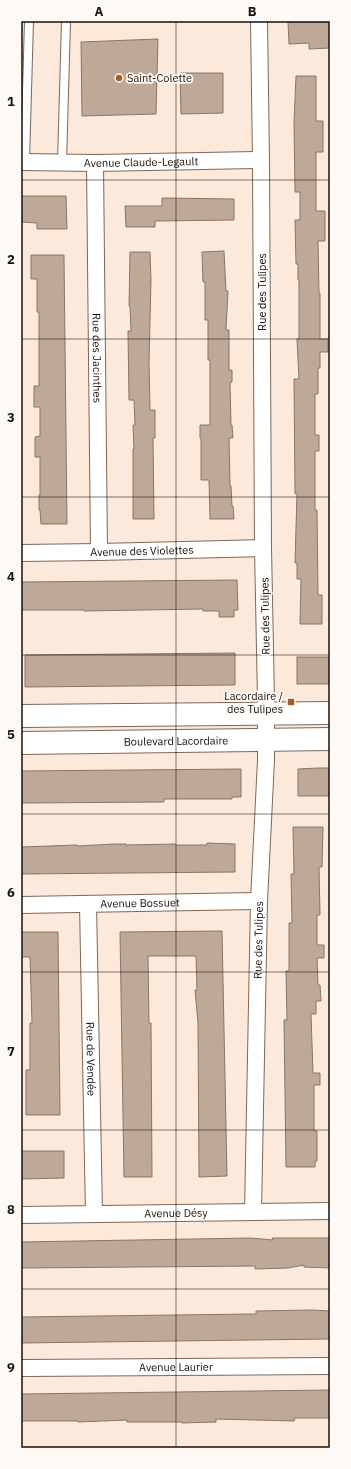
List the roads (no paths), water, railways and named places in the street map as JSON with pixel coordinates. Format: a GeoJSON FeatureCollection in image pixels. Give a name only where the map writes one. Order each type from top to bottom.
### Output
{"type":"FeatureCollection","features":[{"type":"Feature","properties":{"kind":"main road"},"geometry":{"type":"LineString","coordinates":[[21,716],[330,713]]}},
{"type":"Feature","properties":{"kind":"main road","name":"Boulevard Lacordaire"},"geometry":{"type":"LineString","coordinates":[[21,743],[330,740]]}},
{"type":"Feature","properties":{"kind":"street","name":"Rue des Tulipes"},"geometry":{"type":"LineString","coordinates":[[253,1212],[259,901],[266,760],[263,548],[262,160],[259,21]]}},
{"type":"Feature","properties":{"kind":"street","name":"Avenue Claude-Legault"},"geometry":{"type":"LineString","coordinates":[[23,162],[95,163],[262,160]]}},
{"type":"Feature","properties":{"kind":"street","name":"Rue des Jacinthes"},"geometry":{"type":"LineString","coordinates":[[95,163],[99,552]]}},
{"type":"Feature","properties":{"kind":"street","name":"Avenue des Violettes"},"geometry":{"type":"LineString","coordinates":[[21,553],[263,548]]}},
{"type":"Feature","properties":{"kind":"street","name":"Avenue Bossuet"},"geometry":{"type":"LineString","coordinates":[[21,905],[259,901]]}},
{"type":"Feature","properties":{"kind":"street","name":"Rue de Vendée"},"geometry":{"type":"LineString","coordinates":[[88,904],[94,1214]]}},
{"type":"Feature","properties":{"kind":"street","name":"Avenue Désy"},"geometry":{"type":"LineString","coordinates":[[21,1215],[330,1211]]}},
{"type":"Feature","properties":{"kind":"street","name":"Avenue Laurier"},"geometry":{"type":"LineString","coordinates":[[21,1368],[330,1366]]}},
{"type":"Feature","properties":{"kind":"lane"},"geometry":{"type":"LineString","coordinates":[[23,162],[29,21]]}},
{"type":"Feature","properties":{"kind":"lane"},"geometry":{"type":"LineString","coordinates":[[62,163],[66,21]]}},
{"type":"Feature","properties":{"kind":"place","name":"Saint-Colette"},"geometry":{"type":"Point","coordinates":[119,78]}},
{"type":"Feature","properties":{"kind":"place","name":"Lacordaire / des Tulipes"},"geometry":{"type":"Point","coordinates":[291,702]}}]}
